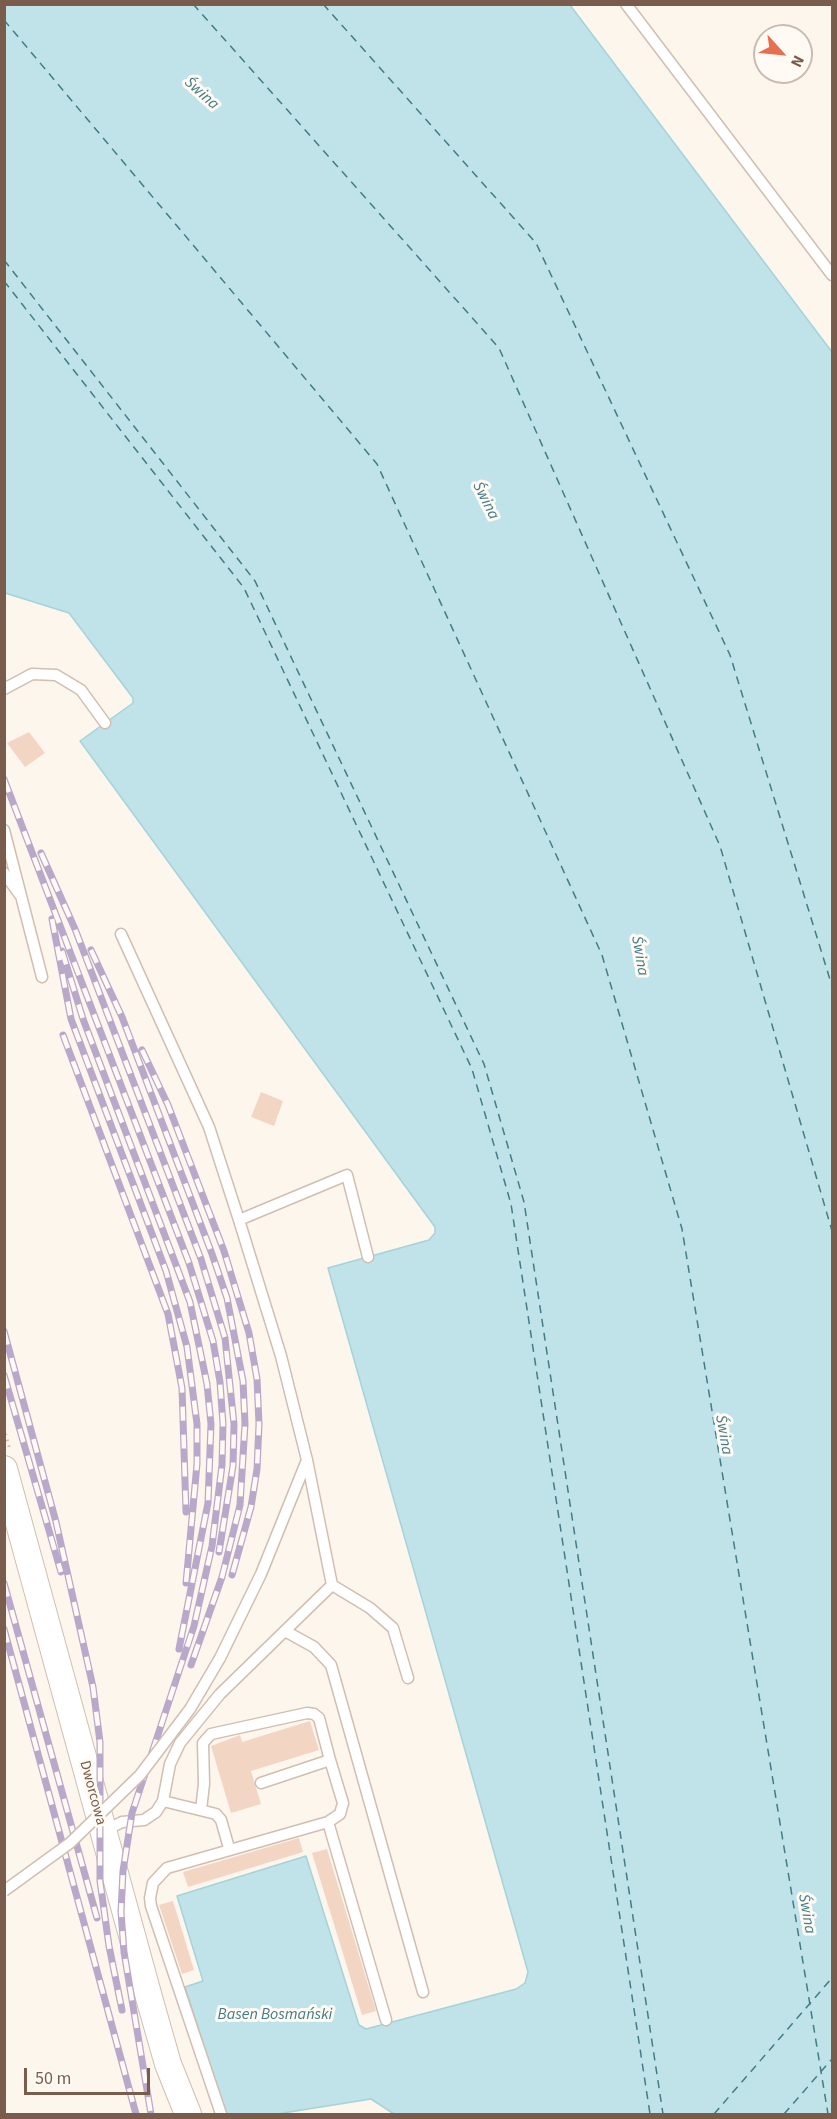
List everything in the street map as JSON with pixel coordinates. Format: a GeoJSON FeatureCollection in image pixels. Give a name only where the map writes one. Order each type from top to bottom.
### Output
{"type":"FeatureCollection","features":[{"type":"Feature","properties":{"kind":"street","name":"Dworcowa"},"geometry":{"type":"LineString","coordinates":[[4,1469],[168,2064],[188,2115]]}},
{"type":"Feature","properties":{"kind":"lane"},"geometry":{"type":"LineString","coordinates":[[626,4],[831,270]]}},
{"type":"Feature","properties":{"kind":"lane"},"geometry":{"type":"LineString","coordinates":[[4,689],[32,674],[56,675],[81,690],[105,723]]}},
{"type":"Feature","properties":{"kind":"lane"},"geometry":{"type":"LineString","coordinates":[[4,830],[25,903],[42,977]]}},
{"type":"Feature","properties":{"kind":"lane"},"geometry":{"type":"LineString","coordinates":[[4,873],[25,903]]}},
{"type":"Feature","properties":{"kind":"lane"},"geometry":{"type":"LineString","coordinates":[[121,934],[209,1127],[281,1356],[307,1460],[332,1585],[370,1608],[393,1628],[408,1678]]}},
{"type":"Feature","properties":{"kind":"lane"},"geometry":{"type":"LineString","coordinates":[[239,1220],[347,1175],[368,1257]]}},
{"type":"Feature","properties":{"kind":"lane"},"geometry":{"type":"LineString","coordinates":[[4,1892],[70,1843],[140,1775],[190,1709],[220,1658],[261,1574],[307,1460]]}},
{"type":"Feature","properties":{"kind":"lane"},"geometry":{"type":"LineString","coordinates":[[103,1832],[122,1822],[144,1820],[156,1812],[163,1801],[170,1764],[180,1743],[220,1694],[332,1585]]}},
{"type":"Feature","properties":{"kind":"lane"},"geometry":{"type":"LineString","coordinates":[[285,1631],[314,1647],[331,1665],[423,1992]]}},
{"type":"Feature","properties":{"kind":"lane"},"geometry":{"type":"LineString","coordinates":[[201,1810],[204,1784],[203,1743],[212,1734],[308,1713],[319,1718],[343,1803],[340,1814],[328,1822],[229,1848],[168,1868],[153,1883],[150,1898],[221,2115]]}},
{"type":"Feature","properties":{"kind":"lane"},"geometry":{"type":"LineString","coordinates":[[261,1783],[330,1760]]}},
{"type":"Feature","properties":{"kind":"lane"},"geometry":{"type":"LineString","coordinates":[[163,1801],[216,1814],[221,1820],[229,1848]]}},
{"type":"Feature","properties":{"kind":"lane"},"geometry":{"type":"LineString","coordinates":[[328,1822],[386,2020]]}},
{"type":"Feature","properties":{"kind":"water"},"geometry":{"type":"Polygon","coordinates":[[[4,5],[570,5],[832,352],[832,2114],[394,2114],[371,2099],[277,2114],[226,2114],[185,1987],[203,1981],[177,1896],[306,1856],[359,2025],[366,2029],[516,1989],[525,1983],[528,1972],[328,1268],[429,1240],[435,1233],[435,1227],[80,741],[133,703],[133,698],[69,613],[5,593],[4,5]]]}},
{"type":"Feature","properties":{"kind":"building"},"geometry":{"type":"Polygon","coordinates":[[[29,732],[45,753],[25,767],[7,743],[29,732]]]}},
{"type":"Feature","properties":{"kind":"building"},"geometry":{"type":"Polygon","coordinates":[[[261,1092],[283,1101],[274,1126],[251,1117],[261,1092]]]}},
{"type":"Feature","properties":{"kind":"building"},"geometry":{"type":"Polygon","coordinates":[[[310,1721],[319,1750],[251,1771],[261,1804],[231,1813],[211,1746],[240,1735],[242,1742],[310,1721]]]}},
{"type":"Feature","properties":{"kind":"building"},"geometry":{"type":"Polygon","coordinates":[[[299,1838],[303,1852],[188,1887],[183,1872],[299,1838]]]}},
{"type":"Feature","properties":{"kind":"building"},"geometry":{"type":"Polygon","coordinates":[[[327,1849],[376,2011],[362,2015],[312,1853],[327,1849]]]}},
{"type":"Feature","properties":{"kind":"building"},"geometry":{"type":"Polygon","coordinates":[[[173,1901],[194,1970],[182,1974],[159,1905],[173,1901]]]}},
{"type":"Feature","properties":{"kind":"ferry route"},"geometry":{"type":"LineString","coordinates":[[193,4],[499,348],[720,846],[832,1231]]}},
{"type":"Feature","properties":{"kind":"ferry route"},"geometry":{"type":"LineString","coordinates":[[323,4],[536,243],[730,655],[832,986]]}},
{"type":"Feature","properties":{"kind":"ferry route"},"geometry":{"type":"LineString","coordinates":[[4,20],[377,464],[602,955],[682,1229],[828,2114]]}},
{"type":"Feature","properties":{"kind":"ferry route"},"geometry":{"type":"LineString","coordinates":[[4,260],[255,581],[484,1064],[524,1202],[663,2114]]}},
{"type":"Feature","properties":{"kind":"ferry route"},"geometry":{"type":"LineString","coordinates":[[4,281],[244,588],[472,1069],[511,1204],[650,2114]]}},
{"type":"Feature","properties":{"kind":"ferry route"},"geometry":{"type":"LineString","coordinates":[[714,2114],[832,1978]]}},
{"type":"Feature","properties":{"kind":"ferry route"},"geometry":{"type":"LineString","coordinates":[[784,2114],[832,2059]]}},
{"type":"Feature","properties":{"kind":"railway"},"geometry":{"type":"LineString","coordinates":[[4,779],[189,1263],[213,1341],[220,1382],[223,1424],[222,1465],[212,1546],[194,1626],[132,1813],[123,1871],[121,1912],[124,1952],[151,2114]]}},
{"type":"Feature","properties":{"kind":"railway"},"geometry":{"type":"LineString","coordinates":[[41,853],[75,929],[201,1259],[225,1338],[234,1424],[233,1466],[219,1552]]}},
{"type":"Feature","properties":{"kind":"railway"},"geometry":{"type":"LineString","coordinates":[[52,919],[71,1019],[166,1271],[187,1347],[197,1424],[197,1464],[186,1583]]}},
{"type":"Feature","properties":{"kind":"railway"},"geometry":{"type":"LineString","coordinates":[[91,950],[122,1017],[212,1254],[227,1298],[243,1381],[245,1424],[240,1505],[222,1577],[191,1665]]}},
{"type":"Feature","properties":{"kind":"railway"},"geometry":{"type":"LineString","coordinates":[[62,951],[83,1019],[190,1302],[207,1384],[211,1424],[208,1503],[179,1649]]}},
{"type":"Feature","properties":{"kind":"railway"},"geometry":{"type":"LineString","coordinates":[[63,1035],[168,1314],[182,1388],[186,1512]]}},
{"type":"Feature","properties":{"kind":"railway"},"geometry":{"type":"LineString","coordinates":[[142,1050],[168,1105],[224,1251],[249,1333],[257,1379],[259,1424],[257,1469],[251,1507],[232,1575]]}},
{"type":"Feature","properties":{"kind":"railway"},"geometry":{"type":"LineString","coordinates":[[4,1331],[56,1522],[93,1687],[100,1742],[100,1881],[109,1946],[122,2010]]}},
{"type":"Feature","properties":{"kind":"railway"},"geometry":{"type":"LineString","coordinates":[[4,1375],[61,1572]]}},
{"type":"Feature","properties":{"kind":"railway"},"geometry":{"type":"LineString","coordinates":[[4,1583],[97,1918]]}},
{"type":"Feature","properties":{"kind":"railway"},"geometry":{"type":"LineString","coordinates":[[4,1629],[136,2114]]}},
{"type":"Feature","properties":{"kind":"water label","name":"Świna"},"geometry":{"type":"Point","coordinates":[201,94]}},
{"type":"Feature","properties":{"kind":"water label","name":"Świna"},"geometry":{"type":"Point","coordinates":[485,501]}},
{"type":"Feature","properties":{"kind":"water label","name":"Świna"},"geometry":{"type":"Point","coordinates":[639,956]}},
{"type":"Feature","properties":{"kind":"water label","name":"Świna"},"geometry":{"type":"Point","coordinates":[723,1435]}},
{"type":"Feature","properties":{"kind":"water label","name":"Świna"},"geometry":{"type":"Point","coordinates":[806,1914]}},
{"type":"Feature","properties":{"kind":"water label","name":"Basen Bosmański"},"geometry":{"type":"Point","coordinates":[275,2015]}}]}
